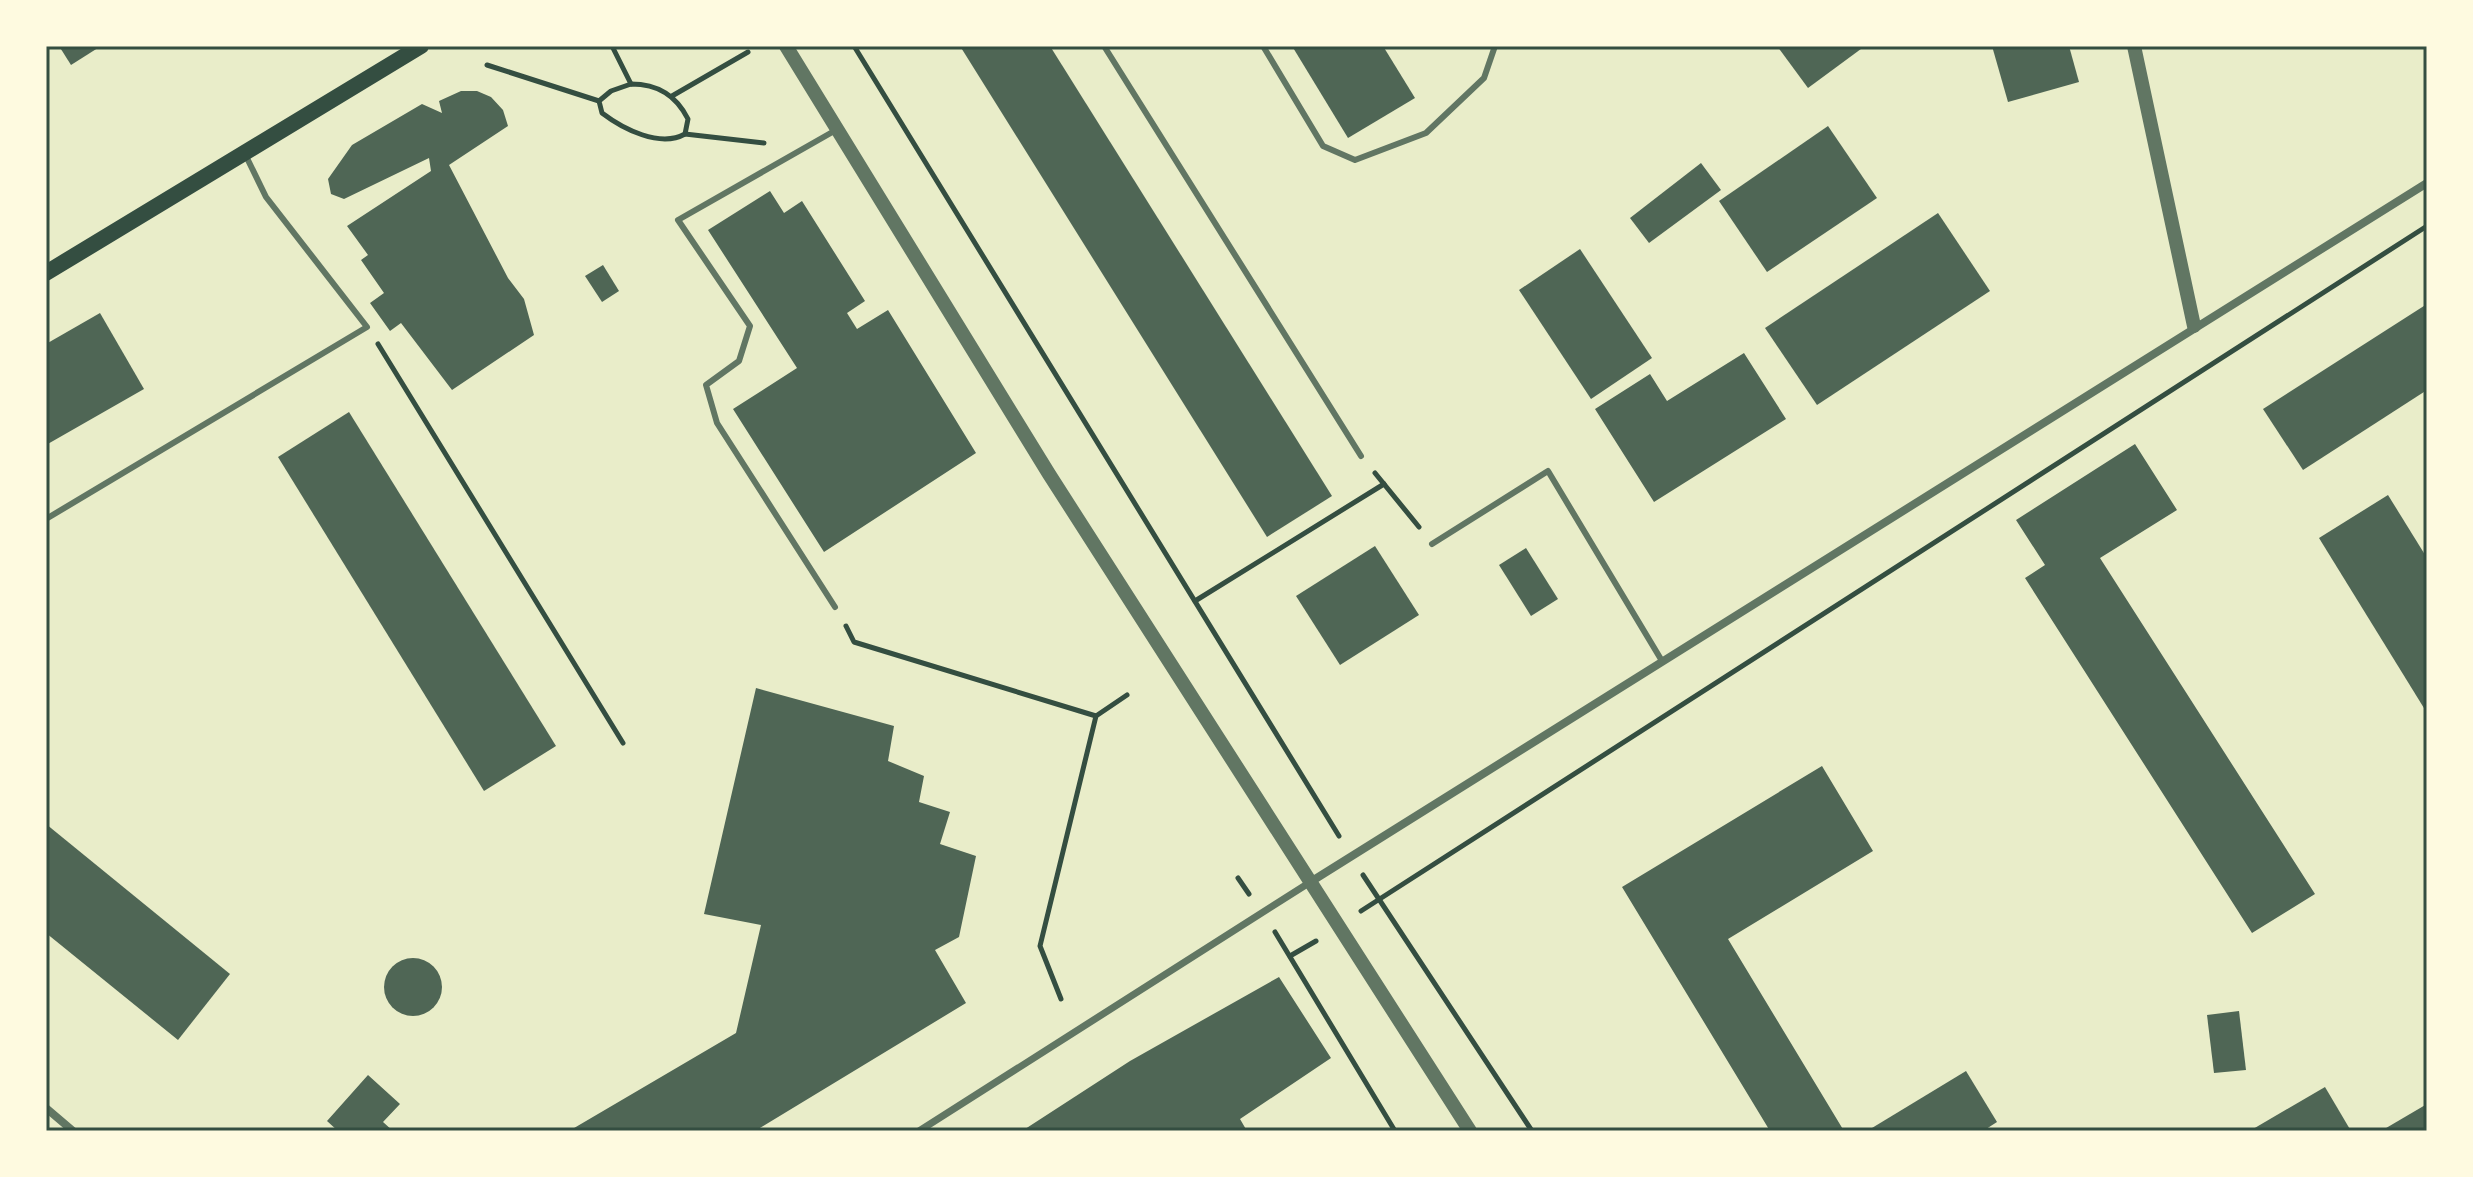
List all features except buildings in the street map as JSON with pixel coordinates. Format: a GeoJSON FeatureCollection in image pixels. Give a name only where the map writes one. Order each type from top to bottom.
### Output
{"type":"FeatureCollection","features":[{"type":"Feature","properties":{"kind":"main road"},"geometry":{"type":"LineString","coordinates":[[46,273],[421,46]]}},
{"type":"Feature","properties":{"kind":"street"},"geometry":{"type":"LineString","coordinates":[[786,46],[1049,474],[1470,1131]]}},
{"type":"Feature","properties":{"kind":"street"},"geometry":{"type":"LineString","coordinates":[[2134,46],[2194,326]]}},
{"type":"Feature","properties":{"kind":"street"},"geometry":{"type":"LineString","coordinates":[[919,1131],[2194,326],[2427,183]]}},
{"type":"Feature","properties":{"kind":"street"},"geometry":{"type":"LineString","coordinates":[[46,1108],[73,1131]]}},
{"type":"Feature","properties":{"kind":"lane"},"geometry":{"type":"LineString","coordinates":[[1104,46],[1361,456]]}},
{"type":"Feature","properties":{"kind":"lane"},"geometry":{"type":"LineString","coordinates":[[1263,46],[1323,146],[1355,160],[1426,133],[1484,78],[1495,46]]}},
{"type":"Feature","properties":{"kind":"lane"},"geometry":{"type":"LineString","coordinates":[[835,607],[717,423],[706,385],[739,361],[750,326],[678,220],[836,130]]}},
{"type":"Feature","properties":{"kind":"lane"},"geometry":{"type":"LineString","coordinates":[[46,519],[367,327],[266,197],[245,153]]}},
{"type":"Feature","properties":{"kind":"lane"},"geometry":{"type":"LineString","coordinates":[[1432,544],[1548,471],[1662,661]]}},
{"type":"Feature","properties":{"kind":"path"},"geometry":{"type":"LineString","coordinates":[[612,46],[631,84]]}},
{"type":"Feature","properties":{"kind":"path"},"geometry":{"type":"LineString","coordinates":[[854,46],[1378,900],[1532,1131]]}},
{"type":"Feature","properties":{"kind":"path"},"geometry":{"type":"LineString","coordinates":[[672,96],[748,52]]}},
{"type":"Feature","properties":{"kind":"path"},"geometry":{"type":"LineString","coordinates":[[487,65],[599,101]]}},
{"type":"Feature","properties":{"kind":"path"},"geometry":{"type":"LineString","coordinates":[[599,101],[611,91],[631,84],[654,86],[672,96],[688,119],[685,134]]}},
{"type":"Feature","properties":{"kind":"path"},"geometry":{"type":"LineString","coordinates":[[599,101],[602,113],[635,132],[668,138],[685,134],[804,148]]}},
{"type":"Feature","properties":{"kind":"path"},"geometry":{"type":"LineString","coordinates":[[1290,956],[2427,226]]}},
{"type":"Feature","properties":{"kind":"path"},"geometry":{"type":"LineString","coordinates":[[367,327],[623,743]]}},
{"type":"Feature","properties":{"kind":"path"},"geometry":{"type":"LineString","coordinates":[[1361,456],[1432,544]]}},
{"type":"Feature","properties":{"kind":"path"},"geometry":{"type":"LineString","coordinates":[[1195,601],[1384,484]]}},
{"type":"Feature","properties":{"kind":"path"},"geometry":{"type":"LineString","coordinates":[[835,607],[854,642],[1096,716]]}},
{"type":"Feature","properties":{"kind":"path"},"geometry":{"type":"LineString","coordinates":[[1061,999],[1040,946],[1096,716],[1127,695]]}},
{"type":"Feature","properties":{"kind":"path"},"geometry":{"type":"LineString","coordinates":[[1238,878],[1263,912],[1395,1131]]}}]}
